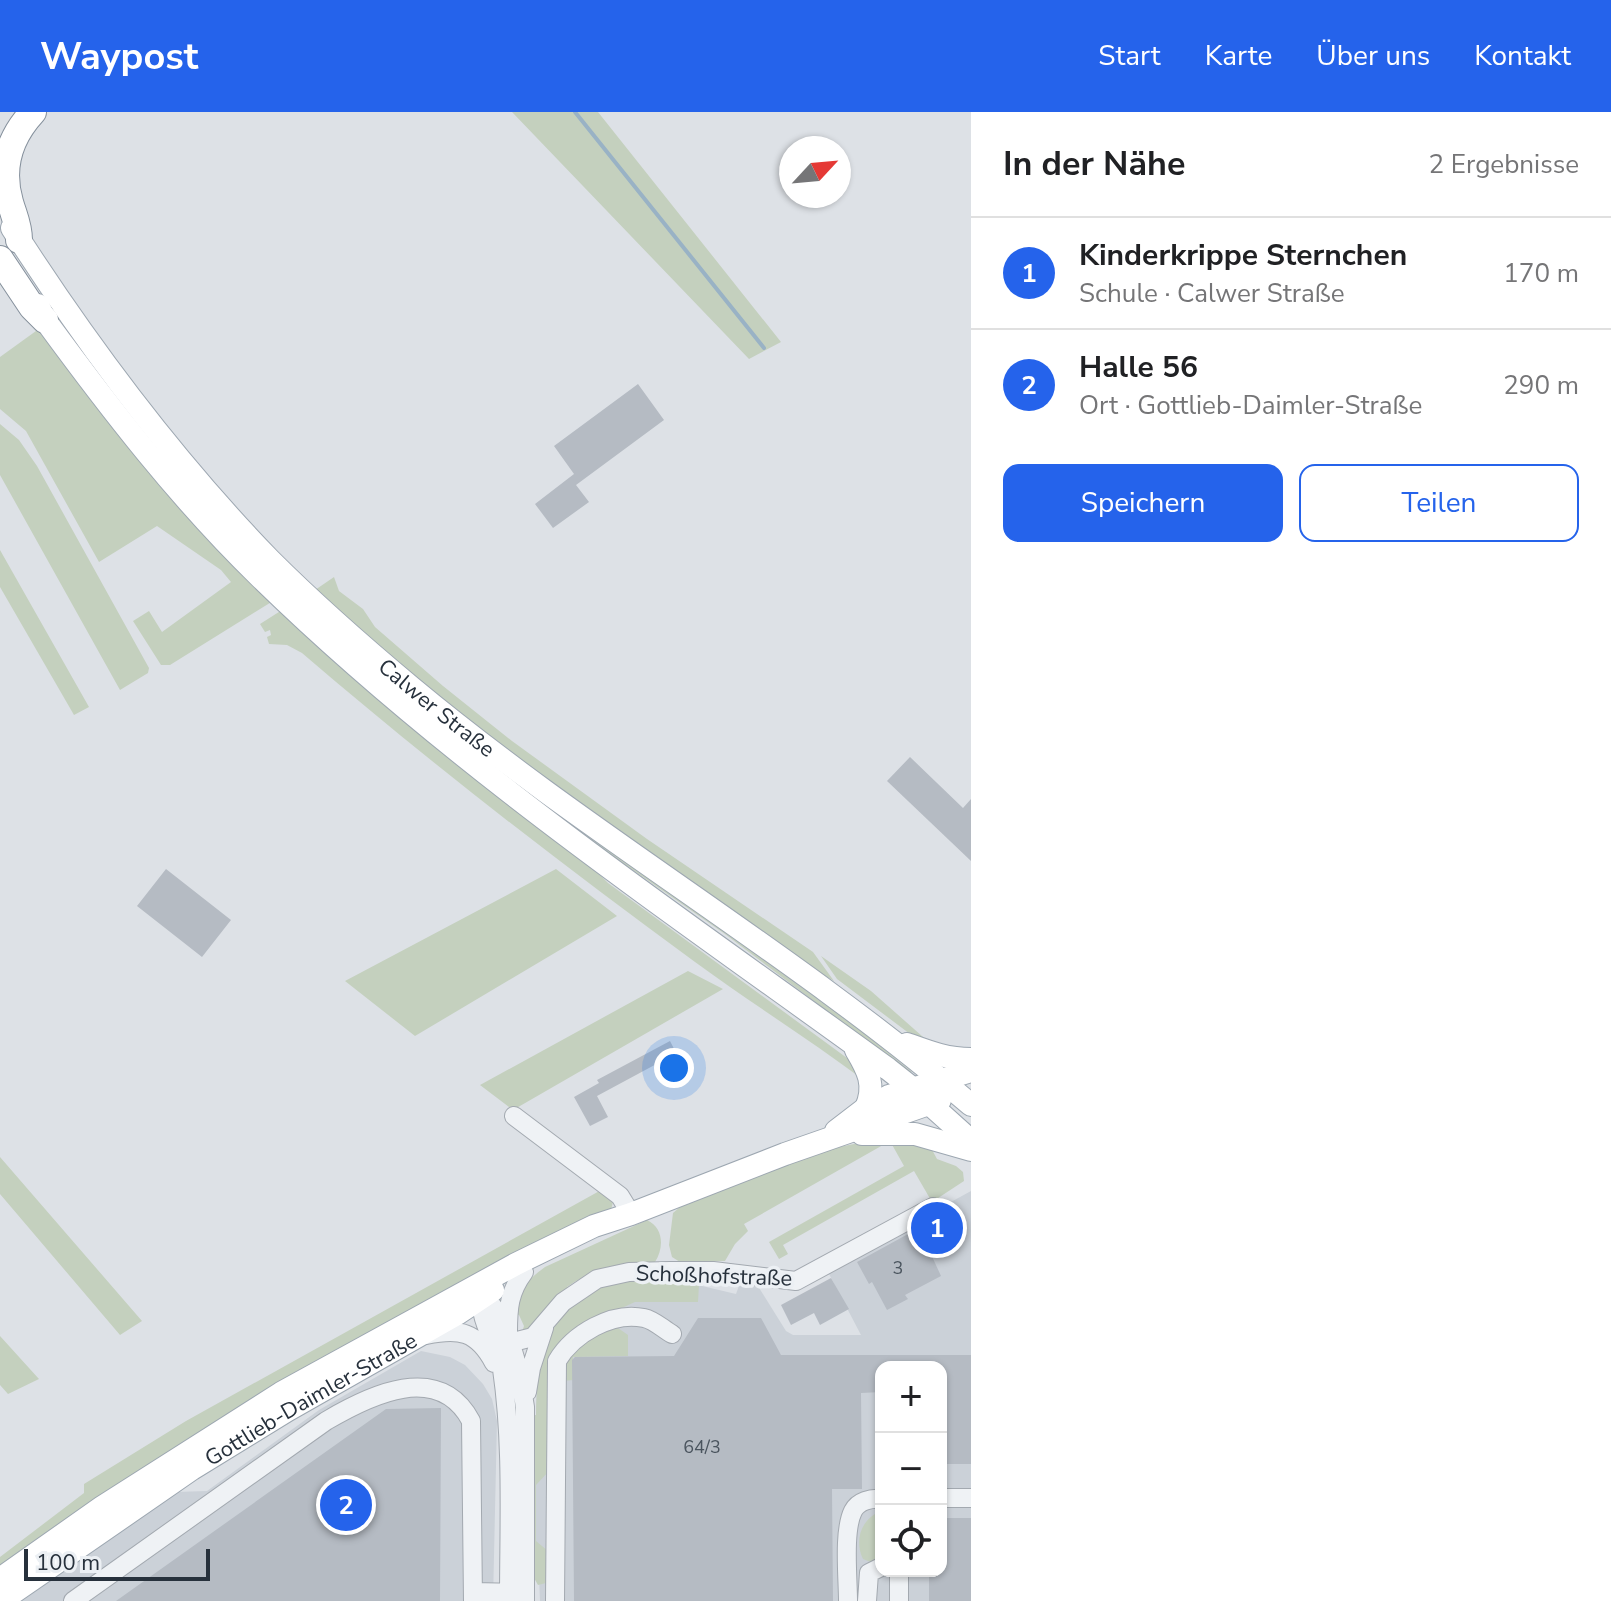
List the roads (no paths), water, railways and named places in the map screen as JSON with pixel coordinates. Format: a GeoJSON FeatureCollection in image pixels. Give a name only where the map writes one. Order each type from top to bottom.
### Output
{"type":"FeatureCollection","features":[{"type":"Feature","properties":{"kind":"highway"},"geometry":{"type":"LineString","coordinates":[[10,243],[19,222],[6,186],[6,164],[12,141],[33,112]]}},
{"type":"Feature","properties":{"kind":"highway"},"geometry":{"type":"LineString","coordinates":[[0,259],[32,307],[45,320]]}},
{"type":"Feature","properties":{"kind":"main road","name":"Calwer Straße"},"geometry":{"type":"LineString","coordinates":[[0,210],[10,243],[45,320],[137,442],[257,574],[399,703],[548,822],[912,1088],[971,1141]]}},
{"type":"Feature","properties":{"kind":"main road","name":"Calwer Straße"},"geometry":{"type":"LineString","coordinates":[[10,243],[228,514],[272,561],[341,626],[413,689],[513,766],[634,856],[749,934],[960,1092]]}},
{"type":"Feature","properties":{"kind":"main road"},"geometry":{"type":"LineString","coordinates":[[891,1040],[932,1054],[971,1059]]}},
{"type":"Feature","properties":{"kind":"main road"},"geometry":{"type":"LineString","coordinates":[[851,1042],[869,1072],[872,1086],[866,1108]]}},
{"type":"Feature","properties":{"kind":"main road","name":"Gottlieb-Daimler-Straße"},"geometry":{"type":"LineString","coordinates":[[0,1579],[102,1507],[281,1393],[472,1294],[594,1226],[960,1092],[971,1071]]}},
{"type":"Feature","properties":{"kind":"main road","name":"Gottlieb-Daimler-Straße"},"geometry":{"type":"LineString","coordinates":[[818,1142],[866,1108],[912,1088],[960,1092]]}},
{"type":"Feature","properties":{"kind":"main road"},"geometry":{"type":"LineString","coordinates":[[848,1133],[915,1134],[971,1150]]}},
{"type":"Feature","properties":{"kind":"main road","name":"Gottlieb-Daimler-Straße"},"geometry":{"type":"LineString","coordinates":[[1,1601],[192,1469],[288,1410],[416,1338],[472,1294]]}},
{"type":"Feature","properties":{"kind":"street"},"geometry":{"type":"LineString","coordinates":[[514,1116],[620,1196],[631,1214]]}},
{"type":"Feature","properties":{"kind":"street","name":"Schoßhofstraße"},"geometry":{"type":"LineString","coordinates":[[508,1337],[517,1341],[533,1337],[563,1302],[597,1279],[629,1272],[713,1271],[796,1281],[933,1207]]}},
{"type":"Feature","properties":{"kind":"street"},"geometry":{"type":"LineString","coordinates":[[508,1337],[508,1300],[520,1268]]}},
{"type":"Feature","properties":{"kind":"street"},"geometry":{"type":"LineString","coordinates":[[472,1294],[499,1316],[521,1382],[525,1407],[517,1597]]}},
{"type":"Feature","properties":{"kind":"street"},"geometry":{"type":"LineString","coordinates":[[472,1294],[500,1359],[504,1383],[517,1597]]}},
{"type":"Feature","properties":{"kind":"street"},"geometry":{"type":"LineString","coordinates":[[555,1601],[557,1361],[572,1342],[592,1329],[624,1317],[647,1318],[672,1334]]}},
{"type":"Feature","properties":{"kind":"street","name":"Schoßhofstraße"},"geometry":{"type":"LineString","coordinates":[[525,1407],[531,1368],[545,1325]]}},
{"type":"Feature","properties":{"kind":"street"},"geometry":{"type":"LineString","coordinates":[[416,1338],[444,1331],[461,1331],[476,1338],[489,1353],[504,1383]]}},
{"type":"Feature","properties":{"kind":"street"},"geometry":{"type":"LineString","coordinates":[[73,1601],[326,1421],[366,1400],[411,1388],[446,1393],[471,1421],[473,1596],[517,1597]]}},
{"type":"Feature","properties":{"kind":"street"},"geometry":{"type":"LineString","coordinates":[[947,1498],[971,1498]]}},
{"type":"Feature","properties":{"kind":"street"},"geometry":{"type":"LineString","coordinates":[[848,1601],[849,1530],[853,1510],[862,1502],[875,1500]]}},
{"type":"Feature","properties":{"kind":"street"},"geometry":{"type":"LineString","coordinates":[[867,1601],[869,1573],[875,1570]]}},
{"type":"Feature","properties":{"kind":"street"},"geometry":{"type":"LineString","coordinates":[[889,1577],[889,1601]]}},
{"type":"Feature","properties":{"kind":"street"},"geometry":{"type":"LineString","coordinates":[[899,1577],[899,1601]]}},
{"type":"Feature","properties":{"kind":"waterway"},"geometry":{"type":"LineString","coordinates":[[575,112],[764,348]]}},
{"type":"Feature","properties":{"kind":"place","name":"Kinderkrippe Sternchen"},"geometry":{"type":"Point","coordinates":[937,1228]}},
{"type":"Feature","properties":{"kind":"place","name":"Halle 56"},"geometry":{"type":"Point","coordinates":[346,1505]}}]}
